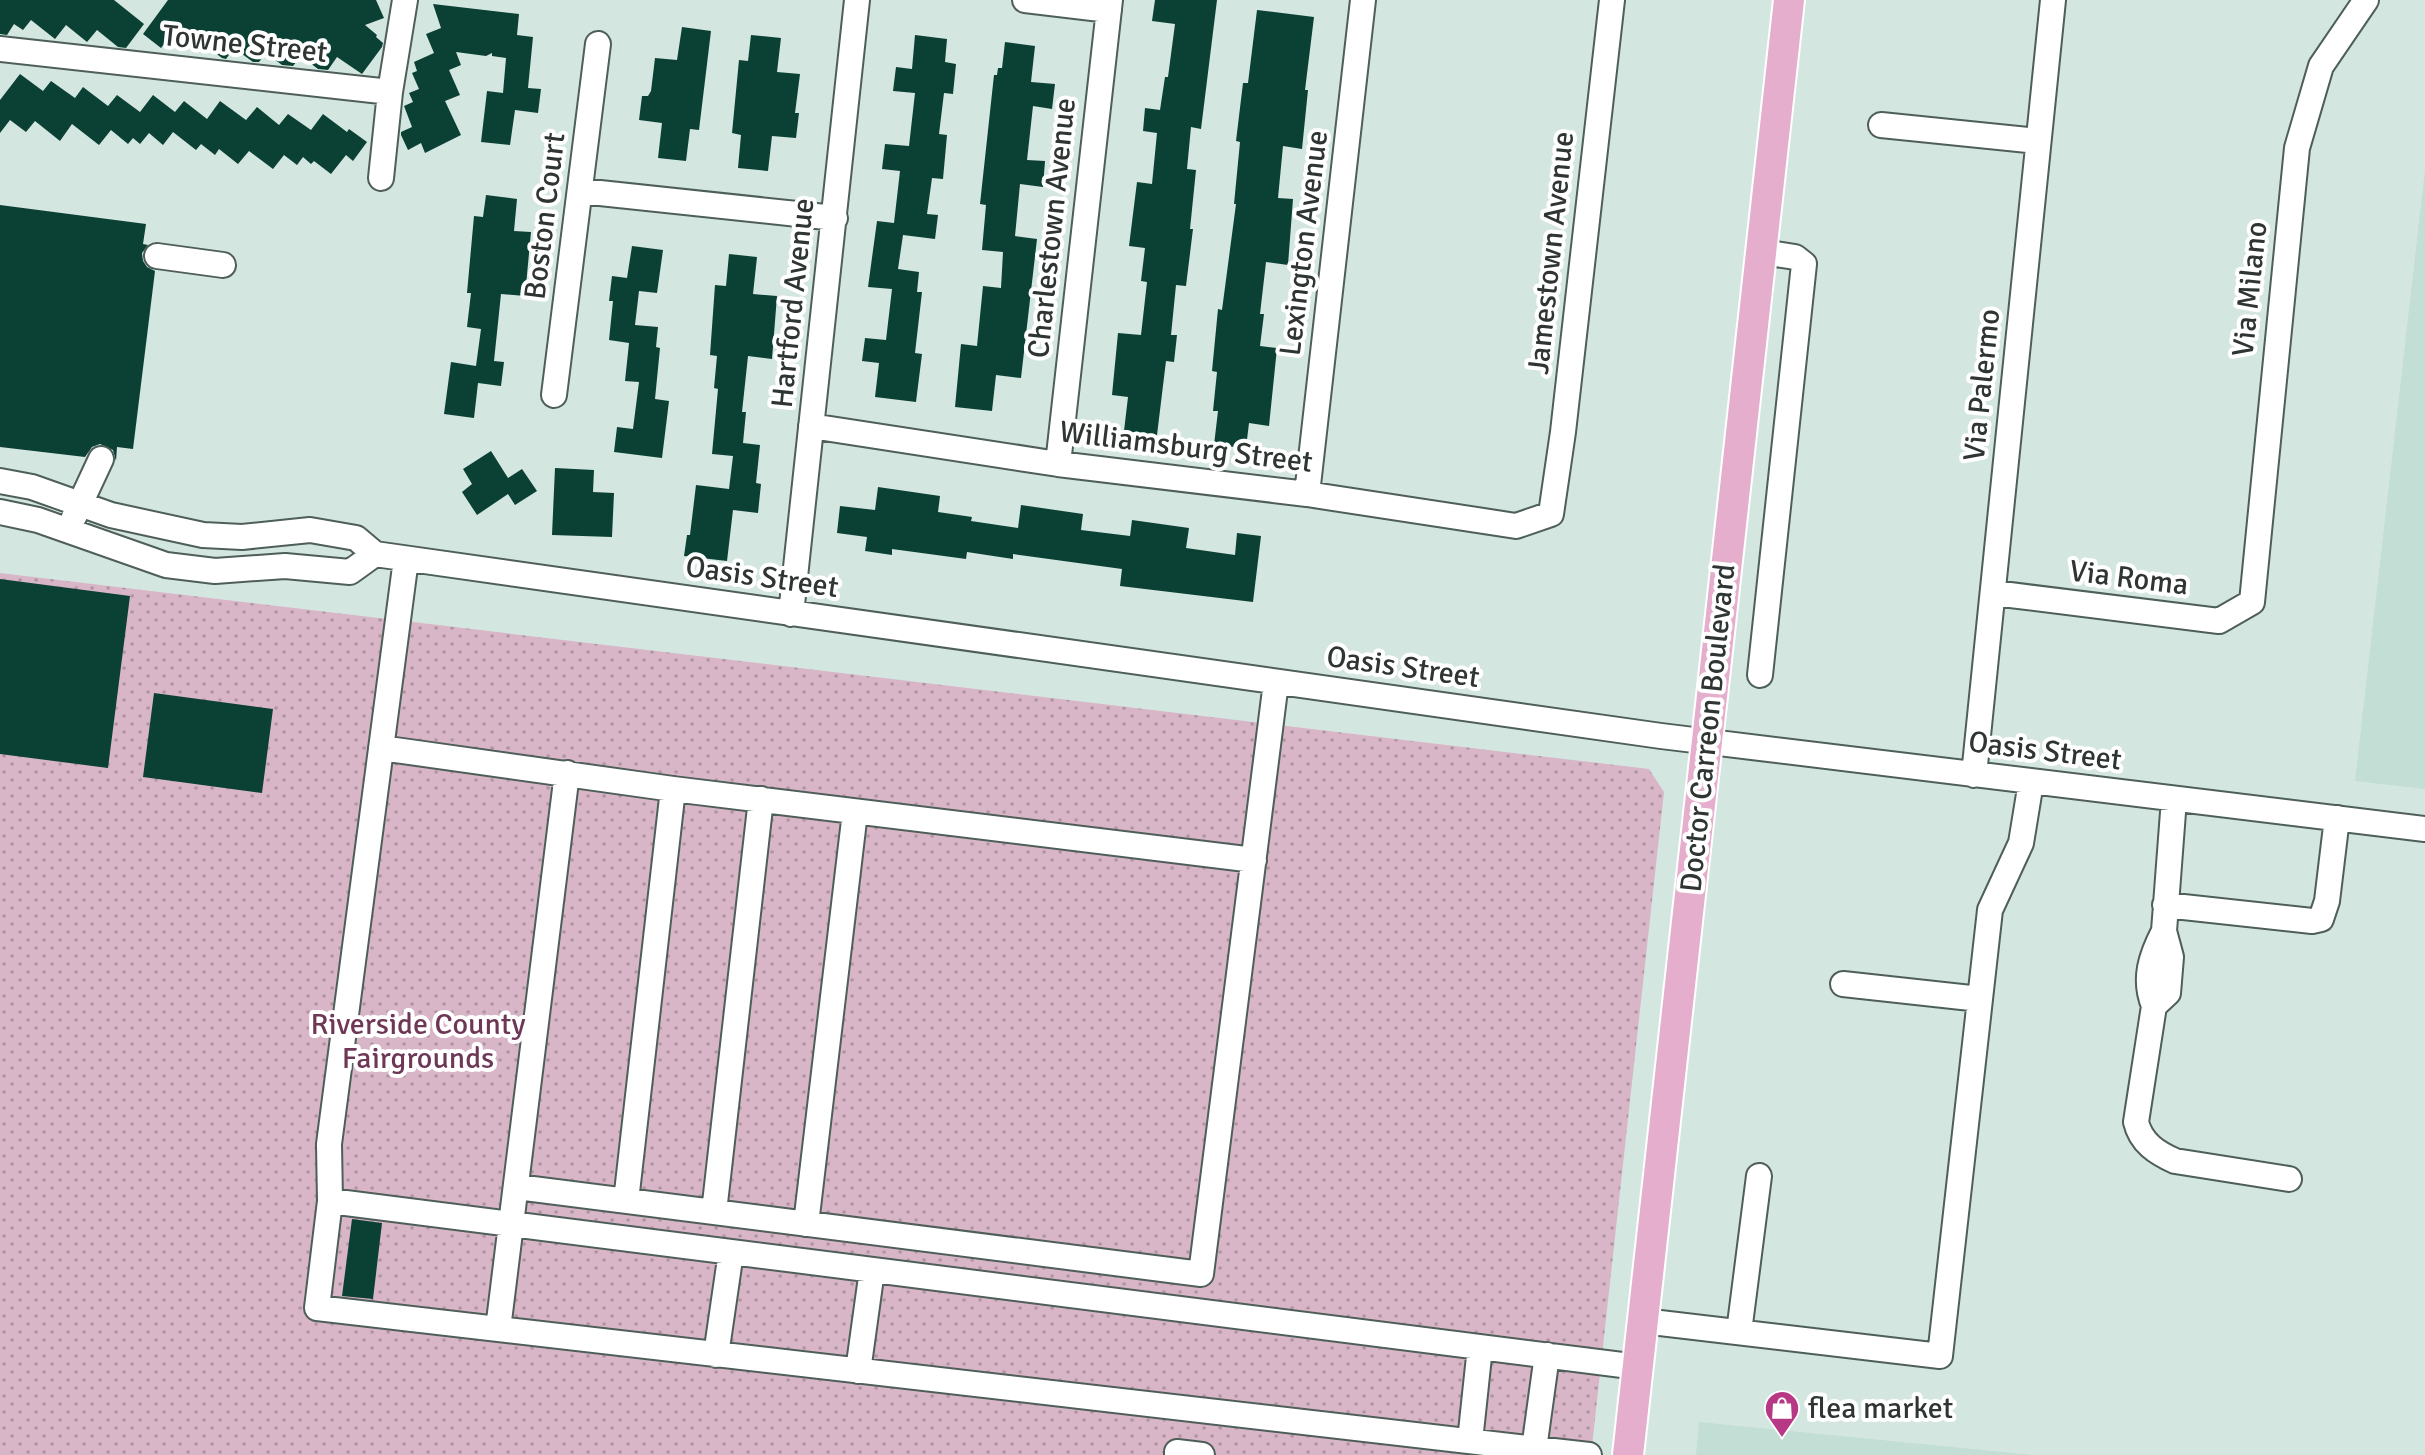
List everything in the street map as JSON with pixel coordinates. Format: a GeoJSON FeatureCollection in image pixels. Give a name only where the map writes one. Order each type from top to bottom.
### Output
{"type":"FeatureCollection","features":[{"type":"Feature","properties":{"kind":"main road","name":"Doctor Carreon Boulevard"},"geometry":{"type":"LineString","coordinates":[[1628,1455],[1789,0]]}},
{"type":"Feature","properties":{"kind":"street"},"geometry":{"type":"LineString","coordinates":[[381,178],[390,92],[405,0]]}},
{"type":"Feature","properties":{"kind":"street","name":"Hartford Avenue"},"geometry":{"type":"LineString","coordinates":[[791,614],[857,0]]}},
{"type":"Feature","properties":{"kind":"street"},"geometry":{"type":"LineString","coordinates":[[1025,0],[1110,5]]}},
{"type":"Feature","properties":{"kind":"street","name":"Lexington Avenue"},"geometry":{"type":"LineString","coordinates":[[1307,494],[1363,0]]}},
{"type":"Feature","properties":{"kind":"street","name":"Jamestown Avenue"},"geometry":{"type":"LineString","coordinates":[[1551,514],[1612,0]]}},
{"type":"Feature","properties":{"kind":"street","name":"Via Palermo"},"geometry":{"type":"LineString","coordinates":[[1974,775],[2053,0]]}},
{"type":"Feature","properties":{"kind":"street","name":"Via Milano"},"geometry":{"type":"LineString","coordinates":[[2252,602],[2297,148],[2321,66],[2366,0]]}},
{"type":"Feature","properties":{"kind":"street","name":"Charlestown Avenue"},"geometry":{"type":"LineString","coordinates":[[1058,464],[1110,5]]}},
{"type":"Feature","properties":{"kind":"street","name":"Boston Court"},"geometry":{"type":"LineString","coordinates":[[554,395],[598,44]]}},
{"type":"Feature","properties":{"kind":"street","name":"Towne Street"},"geometry":{"type":"LineString","coordinates":[[0,49],[390,92]]}},
{"type":"Feature","properties":{"kind":"street"},"geometry":{"type":"LineString","coordinates":[[1881,125],[2038,141]]}},
{"type":"Feature","properties":{"kind":"street"},"geometry":{"type":"LineString","coordinates":[[581,191],[835,218]]}},
{"type":"Feature","properties":{"kind":"street"},"geometry":{"type":"LineString","coordinates":[[1760,675],[1804,264],[1795,257],[1762,252]]}},
{"type":"Feature","properties":{"kind":"street"},"geometry":{"type":"LineString","coordinates":[[157,256],[223,265]]}},
{"type":"Feature","properties":{"kind":"street","name":"Williamsburg Street"},"geometry":{"type":"LineString","coordinates":[[811,426],[1058,464],[1307,494],[1516,526],[1551,514]]}},
{"type":"Feature","properties":{"kind":"street"},"geometry":{"type":"LineString","coordinates":[[68,530],[101,459]]}},
{"type":"Feature","properties":{"kind":"street","name":"Oasis Street"},"geometry":{"type":"LineString","coordinates":[[0,481],[32,487],[111,515],[203,535],[242,537],[310,530],[356,538],[375,554],[791,614],[1706,742],[2425,829]]}},
{"type":"Feature","properties":{"kind":"street"},"geometry":{"type":"LineString","coordinates":[[0,512],[38,520],[166,565],[215,571],[285,566],[350,572],[375,554]]}},
{"type":"Feature","properties":{"kind":"street"},"geometry":{"type":"LineString","coordinates":[[406,559],[329,1144],[330,1201],[317,1308],[1589,1455]]}},
{"type":"Feature","properties":{"kind":"street","name":"Via Roma"},"geometry":{"type":"LineString","coordinates":[[1994,593],[2219,621],[2252,602]]}},
{"type":"Feature","properties":{"kind":"street"},"geometry":{"type":"LineString","coordinates":[[517,1187],[1201,1274],[1276,682]]}},
{"type":"Feature","properties":{"kind":"street"},"geometry":{"type":"LineString","coordinates":[[381,748],[673,789],[1254,860]]}},
{"type":"Feature","properties":{"kind":"street"},"geometry":{"type":"LineString","coordinates":[[498,1329],[567,773]]}},
{"type":"Feature","properties":{"kind":"street"},"geometry":{"type":"LineString","coordinates":[[1643,1321],[1940,1356],[1990,910],[2021,843],[2031,782]]}},
{"type":"Feature","properties":{"kind":"street"},"geometry":{"type":"LineString","coordinates":[[626,1201],[673,789]]}},
{"type":"Feature","properties":{"kind":"street"},"geometry":{"type":"LineString","coordinates":[[714,1212],[761,799]]}},
{"type":"Feature","properties":{"kind":"street"},"geometry":{"type":"LineString","coordinates":[[2174,799],[2164,931],[2151,956],[2147,990],[2154,1006],[2136,1122],[2141,1137],[2160,1154],[2175,1161],[2289,1179]]}},
{"type":"Feature","properties":{"kind":"street"},"geometry":{"type":"LineString","coordinates":[[806,1224],[855,812]]}},
{"type":"Feature","properties":{"kind":"street"},"geometry":{"type":"LineString","coordinates":[[2165,905],[2312,921],[2321,919],[2327,901],[2337,818]]}},
{"type":"Feature","properties":{"kind":"street"},"geometry":{"type":"LineString","coordinates":[[1843,984],[1980,999]]}},
{"type":"Feature","properties":{"kind":"street"},"geometry":{"type":"LineString","coordinates":[[1739,1332],[1759,1176]]}},
{"type":"Feature","properties":{"kind":"street"},"geometry":{"type":"LineString","coordinates":[[330,1201],[1638,1367]]}},
{"type":"Feature","properties":{"kind":"street"},"geometry":{"type":"LineString","coordinates":[[716,1355],[731,1252]]}},
{"type":"Feature","properties":{"kind":"street"},"geometry":{"type":"LineString","coordinates":[[858,1371],[872,1270]]}},
{"type":"Feature","properties":{"kind":"street"},"geometry":{"type":"LineString","coordinates":[[1470,1441],[1480,1347]]}},
{"type":"Feature","properties":{"kind":"street"},"geometry":{"type":"LineString","coordinates":[[1534,1449],[1547,1355]]}},
{"type":"Feature","properties":{"kind":"street"},"geometry":{"type":"LineString","coordinates":[[1177,1455],[1177,1452],[1202,1455]]}},
{"type":"Feature","properties":{"kind":"shaded area"},"geometry":{"type":"Polygon","coordinates":[[[2425,170],[2425,789],[2355,781],[2425,170]]]}},
{"type":"Feature","properties":{"kind":"shaded area","name":"flea market"},"geometry":{"type":"Polygon","coordinates":[[[1699,1422],[2033,1455],[1696,1455],[1699,1422]]]}},
{"type":"Feature","properties":{"kind":"green space","name":"Riverside County Fairgrounds"},"geometry":{"type":"Polygon","coordinates":[[[0,573],[1649,769],[1664,792],[1591,1455],[0,1455],[0,573]]]}},
{"type":"Feature","properties":{"kind":"building"},"geometry":{"type":"Polygon","coordinates":[[[0,0],[114,0],[144,24],[126,48],[118,47],[97,30],[87,42],[66,25],[55,39],[31,20],[23,30],[14,24],[7,35],[0,34],[0,0]]]}},
{"type":"Feature","properties":{"kind":"building"},"geometry":{"type":"Polygon","coordinates":[[[168,0],[376,0],[384,18],[365,25],[383,43],[362,74],[337,57],[328,70],[318,69],[301,56],[293,66],[282,65],[266,53],[259,62],[253,62],[234,48],[226,59],[202,43],[195,52],[172,34],[161,48],[143,34],[168,0]]]}},
{"type":"Feature","properties":{"kind":"building"},"geometry":{"type":"Polygon","coordinates":[[[1155,0],[1217,0],[1201,129],[1191,127],[1187,169],[1196,170],[1190,229],[1193,229],[1186,286],[1176,285],[1171,335],[1177,335],[1174,362],[1166,361],[1157,435],[1124,431],[1128,397],[1112,395],[1118,333],[1141,335],[1147,282],[1141,281],[1145,248],[1129,246],[1137,182],[1152,184],[1157,133],[1143,131],[1145,108],[1160,110],[1175,24],[1152,21],[1155,0]]]}},
{"type":"Feature","properties":{"kind":"building"},"geometry":{"type":"Polygon","coordinates":[[[433,4],[519,14],[517,35],[533,37],[528,88],[541,89],[538,113],[515,110],[510,145],[481,142],[487,91],[503,93],[506,58],[492,56],[492,53],[486,56],[456,52],[461,65],[449,70],[460,95],[445,101],[461,135],[425,153],[421,143],[408,150],[401,132],[412,127],[404,106],[413,102],[409,93],[419,89],[412,73],[417,71],[414,62],[434,53],[426,34],[441,28],[433,4]]]}},
{"type":"Feature","properties":{"kind":"building"},"geometry":{"type":"Polygon","coordinates":[[[1257,10],[1314,17],[1302,149],[1283,146],[1278,198],[1293,199],[1288,265],[1266,262],[1260,314],[1264,314],[1260,346],[1277,348],[1269,426],[1249,423],[1246,448],[1214,445],[1218,411],[1213,411],[1217,372],[1212,371],[1218,309],[1222,310],[1236,204],[1240,142],[1236,141],[1243,83],[1248,83],[1257,10]]]}},
{"type":"Feature","properties":{"kind":"building"},"geometry":{"type":"Polygon","coordinates":[[[682,27],[711,31],[699,130],[690,129],[686,161],[658,158],[662,123],[639,120],[642,96],[648,96],[651,91],[655,58],[677,60],[682,27]]]}},
{"type":"Feature","properties":{"kind":"building"},"geometry":{"type":"Polygon","coordinates":[[[751,35],[781,38],[777,72],[800,74],[795,113],[799,113],[796,138],[772,136],[768,171],[738,168],[741,135],[732,133],[739,60],[748,61],[751,35]]]}},
{"type":"Feature","properties":{"kind":"building"},"geometry":{"type":"Polygon","coordinates":[[[915,35],[947,39],[945,62],[956,64],[953,94],[944,93],[939,134],[947,135],[943,179],[932,178],[927,214],[938,215],[935,239],[903,235],[898,269],[919,272],[917,292],[922,292],[915,353],[922,354],[916,402],[875,397],[879,363],[862,361],[865,338],[886,340],[892,289],[868,287],[877,221],[894,223],[900,171],[882,169],[885,144],[909,146],[915,93],[893,91],[896,67],[912,69],[915,35]]]}},
{"type":"Feature","properties":{"kind":"building"},"geometry":{"type":"Polygon","coordinates":[[[1005,42],[1035,46],[1031,82],[1055,84],[1052,109],[1033,106],[1027,160],[1045,161],[1043,187],[1020,184],[1015,236],[1037,239],[1021,378],[996,375],[992,411],[955,407],[961,344],[977,346],[983,286],[1001,288],[1003,252],[982,250],[986,205],[980,204],[994,75],[997,75],[998,68],[1002,68],[1005,42]]]}},
{"type":"Feature","properties":{"kind":"building"},"geometry":{"type":"Polygon","coordinates":[[[20,74],[43,91],[51,81],[75,98],[83,87],[108,106],[117,95],[140,112],[153,95],[175,112],[184,101],[207,119],[220,101],[246,120],[257,107],[279,125],[288,114],[311,130],[323,114],[367,142],[353,161],[346,155],[331,174],[314,161],[311,164],[303,157],[297,165],[284,155],[273,169],[249,151],[238,164],[219,149],[215,155],[201,144],[196,150],[173,132],[163,145],[149,133],[140,144],[133,138],[128,144],[111,130],[99,145],[72,124],[60,141],[35,121],[26,132],[10,120],[0,133],[0,100],[20,74]]]}},
{"type":"Feature","properties":{"kind":"building"},"geometry":{"type":"Polygon","coordinates":[[[486,195],[517,199],[514,231],[531,232],[525,296],[501,294],[494,361],[504,362],[501,386],[478,383],[474,418],[444,414],[451,362],[476,366],[481,329],[467,327],[471,293],[467,293],[474,216],[483,217],[486,195]]]}},
{"type":"Feature","properties":{"kind":"building"},"geometry":{"type":"Polygon","coordinates":[[[0,205],[146,224],[143,244],[148,245],[142,253],[143,261],[155,271],[133,449],[117,447],[116,461],[113,450],[100,444],[92,447],[85,457],[0,447],[0,205]]]}},
{"type":"Feature","properties":{"kind":"building"},"geometry":{"type":"Polygon","coordinates":[[[632,246],[663,250],[657,293],[639,291],[635,325],[658,327],[656,347],[660,348],[655,399],[669,401],[662,458],[614,452],[617,427],[633,429],[639,382],[625,381],[629,343],[609,340],[612,276],[627,278],[632,246]]]}},
{"type":"Feature","properties":{"kind":"building"},"geometry":{"type":"Polygon","coordinates":[[[729,254],[757,257],[753,294],[777,296],[772,359],[748,356],[742,412],[746,412],[743,443],[760,445],[756,483],[761,484],[758,513],[733,510],[727,561],[684,556],[687,535],[690,535],[696,485],[729,489],[733,456],[712,454],[718,389],[714,388],[717,356],[710,355],[715,285],[726,286],[729,254]]]}},
{"type":"Feature","properties":{"kind":"building"},"geometry":{"type":"Polygon","coordinates":[[[491,451],[508,478],[522,469],[537,491],[515,505],[508,494],[477,515],[462,492],[472,484],[463,469],[491,451]]]}},
{"type":"Feature","properties":{"kind":"building"},"geometry":{"type":"Polygon","coordinates":[[[555,468],[594,470],[593,492],[614,493],[612,537],[552,535],[555,468]]]}},
{"type":"Feature","properties":{"kind":"building"},"geometry":{"type":"Polygon","coordinates":[[[878,487],[940,496],[938,512],[1018,528],[1021,505],[1083,514],[1081,530],[1130,536],[1132,520],[1189,528],[1186,548],[1235,555],[1237,533],[1261,536],[1253,602],[1120,586],[1122,569],[1013,554],[1013,559],[967,552],[966,559],[892,549],[892,555],[865,551],[867,537],[837,533],[840,506],[875,510],[878,487]]]}},
{"type":"Feature","properties":{"kind":"building"},"geometry":{"type":"Polygon","coordinates":[[[0,579],[130,596],[108,768],[0,754],[0,579]]]}},
{"type":"Feature","properties":{"kind":"building"},"geometry":{"type":"Polygon","coordinates":[[[154,693],[273,709],[262,793],[143,777],[154,693]]]}},
{"type":"Feature","properties":{"kind":"building"},"geometry":{"type":"Polygon","coordinates":[[[352,1219],[382,1223],[373,1299],[342,1296],[352,1219]]]}},
{"type":"Feature","properties":{"kind":"place","name":"flea market"},"geometry":{"type":"Point","coordinates":[1782,1439]}}]}
